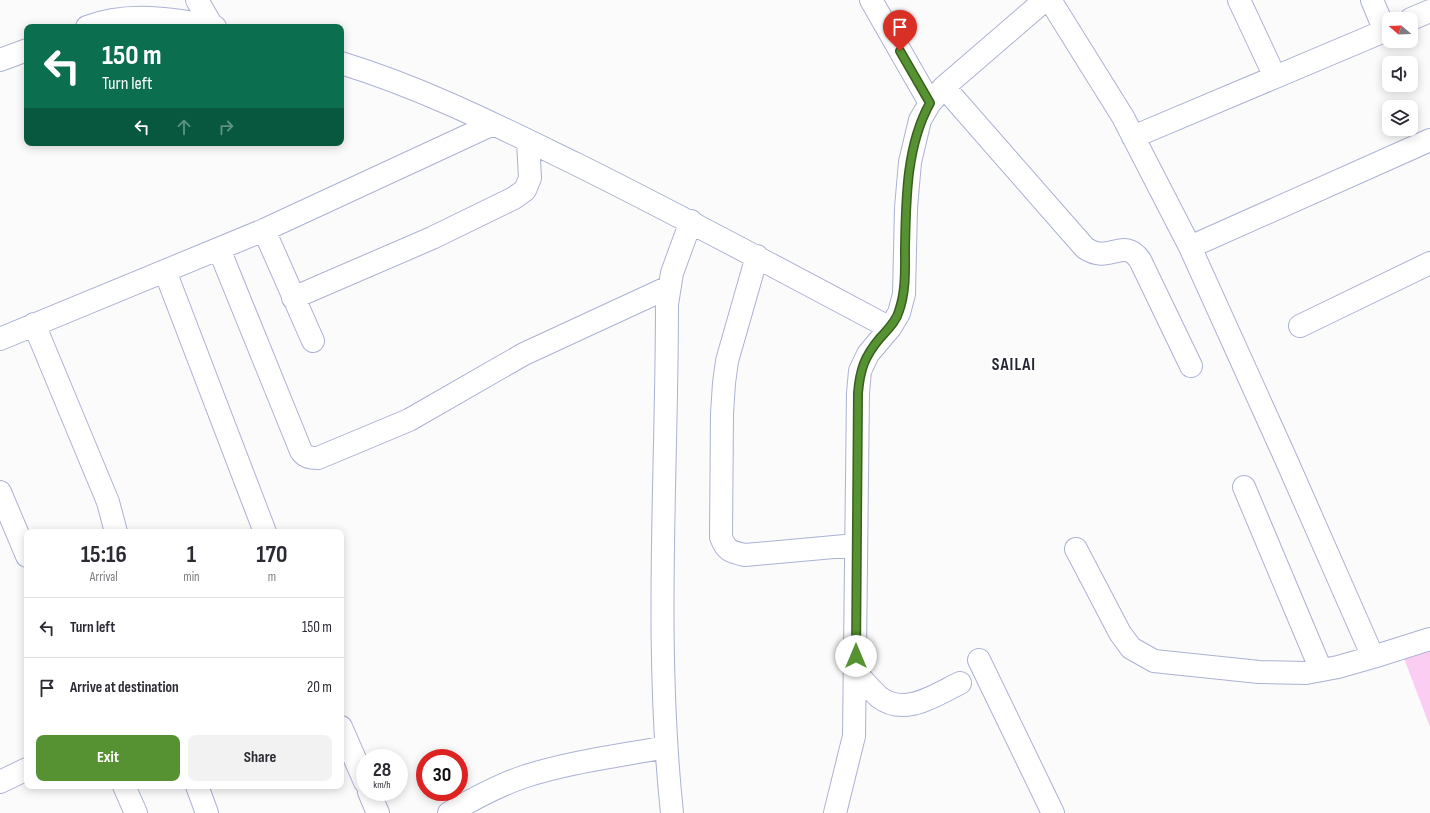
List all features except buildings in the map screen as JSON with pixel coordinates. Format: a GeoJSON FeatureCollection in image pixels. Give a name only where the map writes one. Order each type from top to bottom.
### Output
{"type":"FeatureCollection","features":[{"type":"Feature","properties":{"kind":"street"},"geometry":{"type":"LineString","coordinates":[[197,0],[212,24]]}},
{"type":"Feature","properties":{"kind":"street"},"geometry":{"type":"LineString","coordinates":[[871,0],[937,95],[1085,248],[1092,253],[1100,255],[1126,249],[1134,252],[1140,260],[1191,366]]}},
{"type":"Feature","properties":{"kind":"street"},"geometry":{"type":"LineString","coordinates":[[836,813],[854,736],[858,393],[860,371],[868,354],[890,328],[899,313],[904,294],[906,208],[910,162],[920,120],[937,95],[1045,0]]}},
{"type":"Feature","properties":{"kind":"street"},"geometry":{"type":"LineString","coordinates":[[1050,0],[1122,117],[1190,248],[1282,450],[1373,658]]}},
{"type":"Feature","properties":{"kind":"street"},"geometry":{"type":"LineString","coordinates":[[1239,0],[1275,77]]}},
{"type":"Feature","properties":{"kind":"street"},"geometry":{"type":"LineString","coordinates":[[1372,0],[1382,20]]}},
{"type":"Feature","properties":{"kind":"street"},"geometry":{"type":"LineString","coordinates":[[1418,16],[1430,11]]}},
{"type":"Feature","properties":{"kind":"street"},"geometry":{"type":"LineString","coordinates":[[100,24],[121,19],[150,18],[186,21],[200,24]]}},
{"type":"Feature","properties":{"kind":"street"},"geometry":{"type":"LineString","coordinates":[[1133,137],[1382,32]]}},
{"type":"Feature","properties":{"kind":"street"},"geometry":{"type":"LineString","coordinates":[[0,60],[24,51]]}},
{"type":"Feature","properties":{"kind":"street"},"geometry":{"type":"LineString","coordinates":[[344,64],[434,96],[493,124],[691,221],[890,328]]}},
{"type":"Feature","properties":{"kind":"street"},"geometry":{"type":"LineString","coordinates":[[0,339],[264,230],[493,124]]}},
{"type":"Feature","properties":{"kind":"street"},"geometry":{"type":"LineString","coordinates":[[1190,248],[1430,140]]}},
{"type":"Feature","properties":{"kind":"street"},"geometry":{"type":"LineString","coordinates":[[293,298],[432,238],[514,198],[525,190],[530,178],[528,141]]}},
{"type":"Feature","properties":{"kind":"street"},"geometry":{"type":"LineString","coordinates":[[672,813],[666,747],[663,686],[662,581],[667,304],[672,273],[691,221]]}},
{"type":"Feature","properties":{"kind":"street"},"geometry":{"type":"LineString","coordinates":[[264,230],[313,341]]}},
{"type":"Feature","properties":{"kind":"street"},"geometry":{"type":"LineString","coordinates":[[219,249],[301,451],[304,455],[310,458],[318,458],[409,420],[524,354],[669,287]]}},
{"type":"Feature","properties":{"kind":"street"},"geometry":{"type":"LineString","coordinates":[[756,256],[727,361],[722,414],[721,537],[725,547],[733,553],[745,555],[856,545]]}},
{"type":"Feature","properties":{"kind":"street"},"geometry":{"type":"LineString","coordinates":[[1300,326],[1430,263]]}},
{"type":"Feature","properties":{"kind":"street"},"geometry":{"type":"LineString","coordinates":[[165,271],[264,529]]}},
{"type":"Feature","properties":{"kind":"street"},"geometry":{"type":"LineString","coordinates":[[34,324],[108,502],[115,529]]}},
{"type":"Feature","properties":{"kind":"street"},"geometry":{"type":"LineString","coordinates":[[1244,488],[1321,670]]}},
{"type":"Feature","properties":{"kind":"street"},"geometry":{"type":"LineString","coordinates":[[0,492],[24,549]]}},
{"type":"Feature","properties":{"kind":"street"},"geometry":{"type":"LineString","coordinates":[[1076,549],[1120,633],[1131,648],[1146,658],[1154,661],[1170,664],[1271,672],[1306,673],[1373,658],[1430,638]]}},
{"type":"Feature","properties":{"kind":"street"},"geometry":{"type":"LineString","coordinates":[[979,660],[1053,813]]}},
{"type":"Feature","properties":{"kind":"street"},"geometry":{"type":"LineString","coordinates":[[855,672],[879,697],[889,703],[900,706],[912,706],[960,683]]}},
{"type":"Feature","properties":{"kind":"street"},"geometry":{"type":"LineString","coordinates":[[344,734],[356,761]]}},
{"type":"Feature","properties":{"kind":"street"},"geometry":{"type":"LineString","coordinates":[[449,813],[477,797],[522,778],[547,770],[666,747]]}},
{"type":"Feature","properties":{"kind":"street"},"geometry":{"type":"LineString","coordinates":[[0,782],[24,771]]}},
{"type":"Feature","properties":{"kind":"street"},"geometry":{"type":"LineString","coordinates":[[125,789],[136,813]]}},
{"type":"Feature","properties":{"kind":"street"},"geometry":{"type":"LineString","coordinates":[[198,789],[207,813]]}},
{"type":"Feature","properties":{"kind":"street"},"geometry":{"type":"LineString","coordinates":[[373,801],[378,813]]}},
{"type":"Feature","properties":{"kind":"shaded area"},"geometry":{"type":"Polygon","coordinates":[[[1430,642],[1430,727],[1402,653],[1430,642]]]}},
{"type":"Feature","properties":{"kind":"district","name":"SAILAI"},"geometry":{"type":"Point","coordinates":[1014,364]}},
{"type":"Feature","properties":{"kind":"route"},"geometry":{"type":"LineString","coordinates":[[856,656],[858,393],[860,371],[868,354],[879,339],[890,328],[899,313],[904,294],[906,208],[910,162],[920,120],[930,103],[900,51]]}}]}
